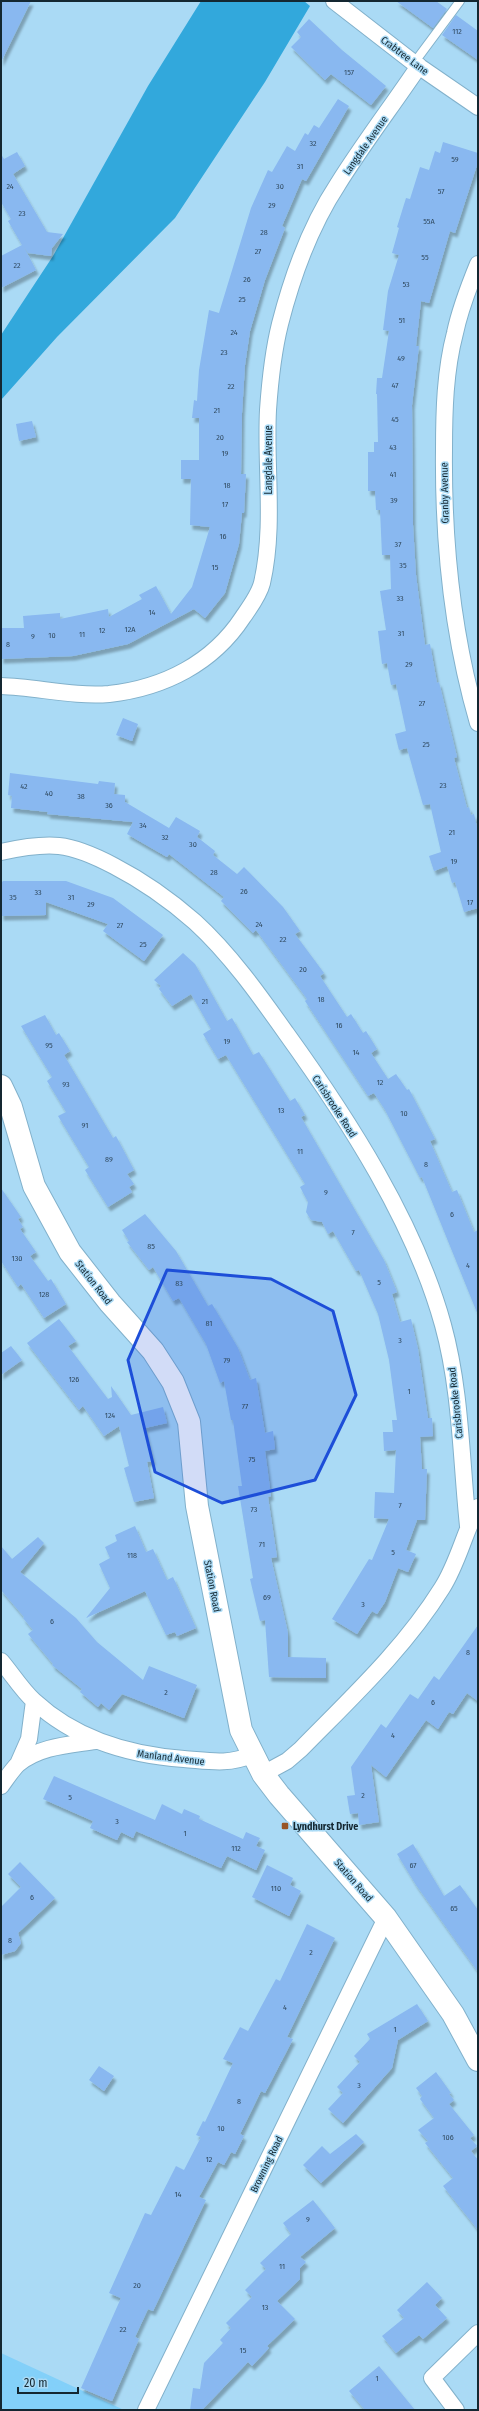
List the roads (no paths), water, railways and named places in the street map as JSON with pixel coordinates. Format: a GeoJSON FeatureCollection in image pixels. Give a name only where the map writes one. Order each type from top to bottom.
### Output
{"type":"FeatureCollection","features":[{"type":"Feature","properties":{"kind":"main road","name":"Station Road"},"geometry":{"type":"LineString","coordinates":[[1,1086],[11,1107],[34,1186],[70,1252],[110,1303],[153,1351],[173,1382],[189,1422],[200,1522],[241,1730],[252,1755],[278,1795],[386,1918],[453,2014],[478,2060]]}},
{"type":"Feature","properties":{"kind":"street","name":"Crabtree Lane"},"geometry":{"type":"LineString","coordinates":[[334,1],[417,65],[478,107]]}},
{"type":"Feature","properties":{"kind":"street","name":"Langdale Avenue"},"geometry":{"type":"LineString","coordinates":[[1,686],[106,694],[134,690],[170,679],[204,660],[224,642],[247,612],[261,586],[266,560],[269,491],[268,411],[272,362],[280,324],[295,276],[336,186],[417,65]]}},
{"type":"Feature","properties":{"kind":"street","name":"Granby Avenue"},"geometry":{"type":"LineString","coordinates":[[478,264],[454,333],[448,369],[444,484],[445,545],[450,592],[460,651],[478,723]]}},
{"type":"Feature","properties":{"kind":"street","name":"Carisbrooke Road"},"geometry":{"type":"LineString","coordinates":[[1,852],[42,846],[60,846],[100,859],[137,878],[196,923],[224,953],[266,1004],[308,1063],[356,1136],[396,1211],[424,1270],[443,1326],[453,1374],[468,1526]]}},
{"type":"Feature","properties":{"kind":"street"},"geometry":{"type":"LineString","coordinates":[[263,1774],[287,1761],[302,1749],[397,1650],[443,1587],[456,1560],[468,1526],[478,1508]]}},
{"type":"Feature","properties":{"kind":"street","name":"Manland Avenue"},"geometry":{"type":"LineString","coordinates":[[1,1661],[34,1701],[58,1720],[95,1741],[127,1751],[162,1758],[231,1762],[252,1755]]}},
{"type":"Feature","properties":{"kind":"street"},"geometry":{"type":"LineString","coordinates":[[1,1786],[18,1764],[29,1739],[34,1701]]}},
{"type":"Feature","properties":{"kind":"street"},"geometry":{"type":"LineString","coordinates":[[18,1764],[38,1752],[52,1747],[95,1741]]}},
{"type":"Feature","properties":{"kind":"street","name":"Browning Road"},"geometry":{"type":"LineString","coordinates":[[146,2410],[386,1918]]}},
{"type":"Feature","properties":{"kind":"street"},"geometry":{"type":"LineString","coordinates":[[456,2410],[432,2378],[478,2333]]}},
{"type":"Feature","properties":{"kind":"lane"},"geometry":{"type":"LineString","coordinates":[[417,65],[460,1]]}},
{"type":"Feature","properties":{"kind":"place","name":"Lyndhurst Drive"},"geometry":{"type":"Point","coordinates":[285,1826]}}]}
